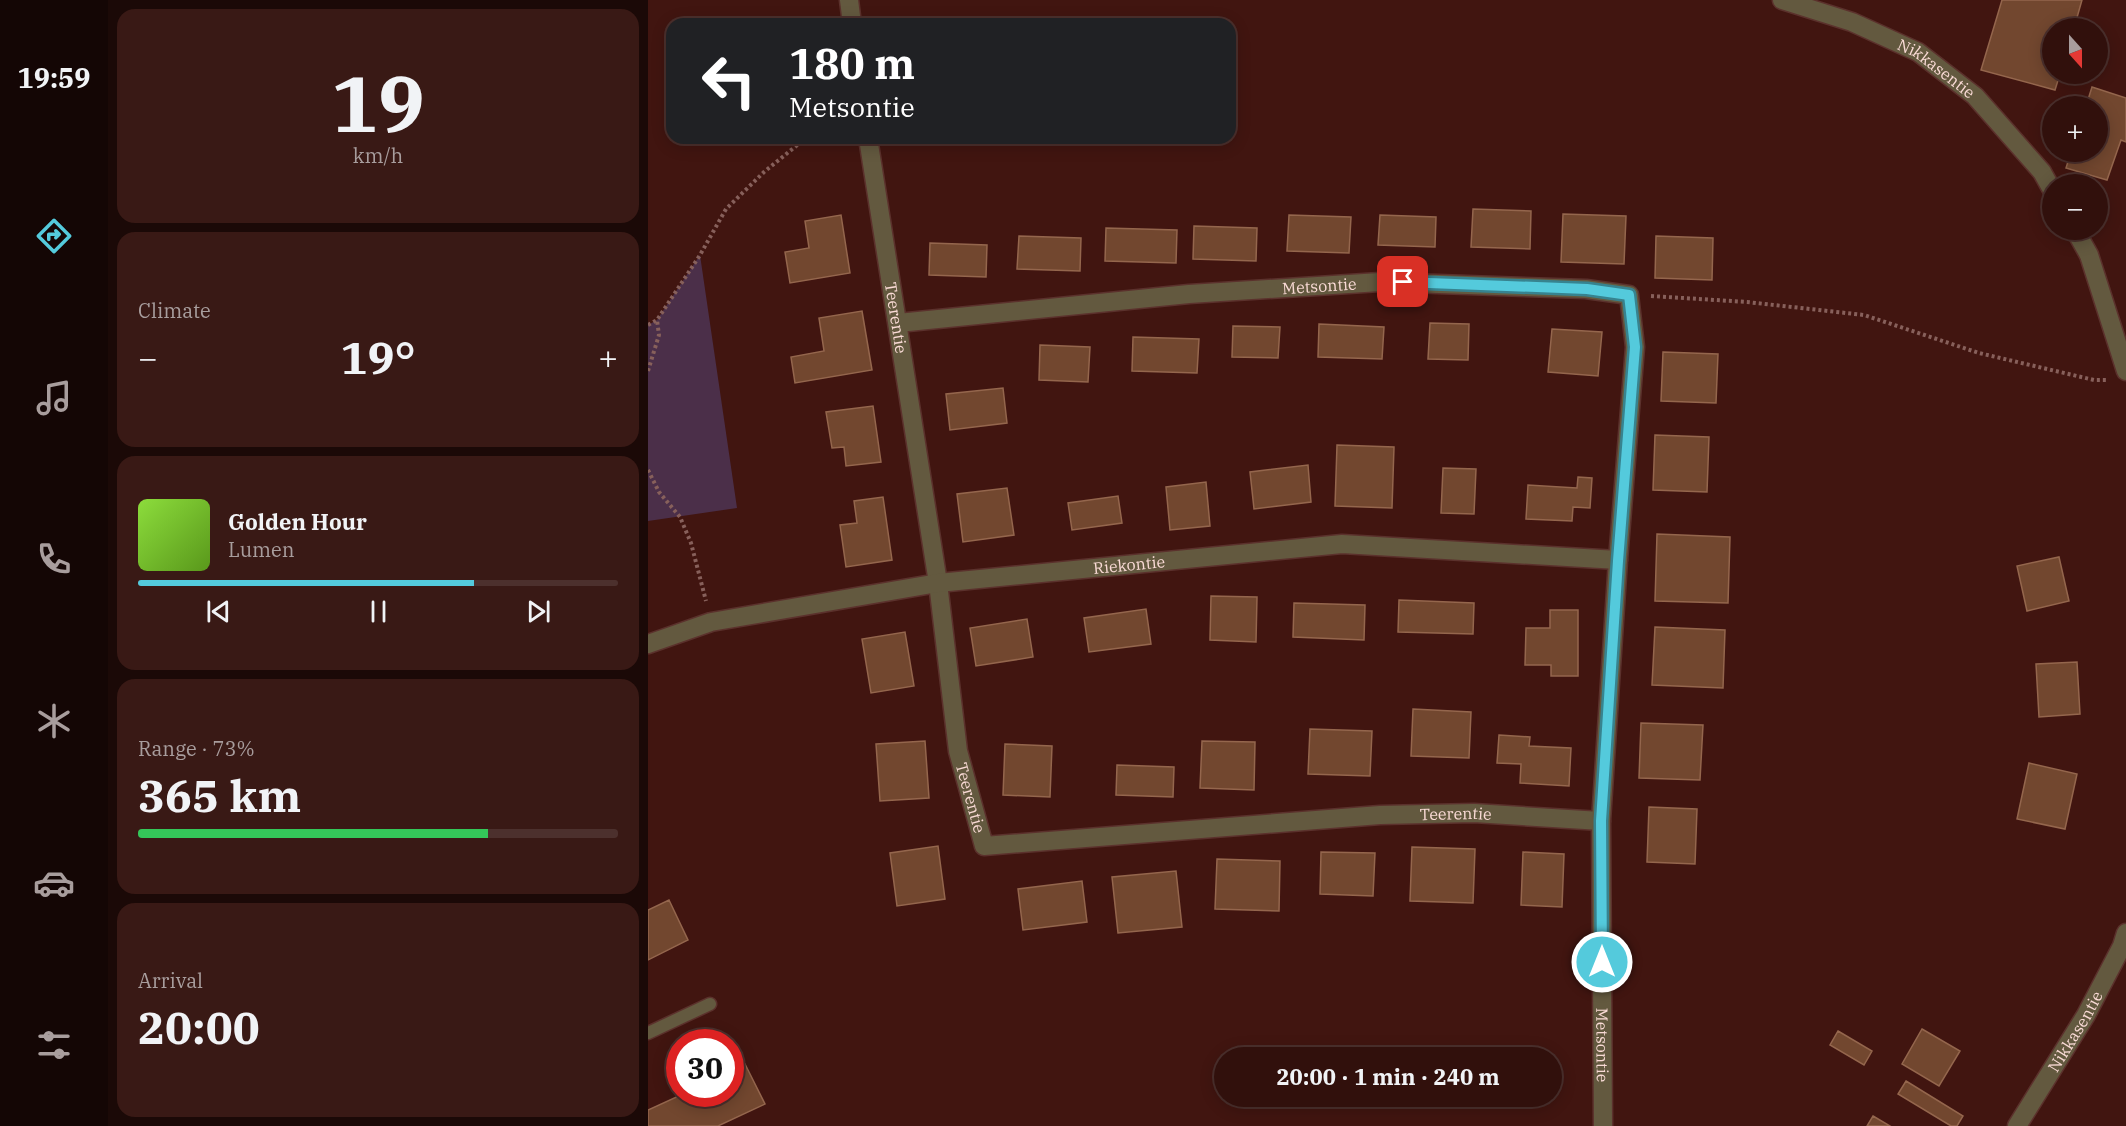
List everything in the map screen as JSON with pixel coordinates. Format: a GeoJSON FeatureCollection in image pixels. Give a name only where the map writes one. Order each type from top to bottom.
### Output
{"type":"FeatureCollection","features":[{"type":"Feature","properties":{"kind":"street"},"geometry":{"type":"LineString","coordinates":[[849,0],[851,18]]}},
{"type":"Feature","properties":{"kind":"street","name":"Nikkasentie"},"geometry":{"type":"LineString","coordinates":[[1782,0],[1852,22],[1918,52],[1975,96],[2043,174]]}},
{"type":"Feature","properties":{"kind":"street","name":"Teerentie"},"geometry":{"type":"LineString","coordinates":[[869,144],[938,583],[958,751],[984,846],[1380,815],[1474,813],[1601,821]]}},
{"type":"Feature","properties":{"kind":"street"},"geometry":{"type":"LineString","coordinates":[[2081,240],[2089,255],[2121,376]]}},
{"type":"Feature","properties":{"kind":"street","name":"Metsontie"},"geometry":{"type":"LineString","coordinates":[[898,323],[1189,294],[1380,282],[1587,289],[1629,295],[1635,347],[1601,821],[1603,1126]]}},
{"type":"Feature","properties":{"kind":"street","name":"Riekontie"},"geometry":{"type":"LineString","coordinates":[[648,644],[711,622],[938,583],[1342,544],[1618,561]]}},
{"type":"Feature","properties":{"kind":"street","name":"Nikkasentie"},"geometry":{"type":"LineString","coordinates":[[2017,1126],[2086,1015],[2122,946],[2126,933]]}},
{"type":"Feature","properties":{"kind":"lane"},"geometry":{"type":"LineString","coordinates":[[648,1033],[710,1004]]}},
{"type":"Feature","properties":{"kind":"path"},"geometry":{"type":"LineString","coordinates":[[648,325],[657,320],[700,255],[726,209],[764,172],[799,144]]}},
{"type":"Feature","properties":{"kind":"path"},"geometry":{"type":"LineString","coordinates":[[1629,295],[1747,302],[1864,315],[1979,353],[2094,380],[2121,376]]}},
{"type":"Feature","properties":{"kind":"path"},"geometry":{"type":"LineString","coordinates":[[648,370],[659,335],[657,320]]}},
{"type":"Feature","properties":{"kind":"path"},"geometry":{"type":"LineString","coordinates":[[648,470],[659,492],[680,517],[691,543],[711,622]]}},
{"type":"Feature","properties":{"kind":"shaded area"},"geometry":{"type":"Polygon","coordinates":[[[700,255],[737,508],[648,521],[648,325],[657,320],[700,255]]]}},
{"type":"Feature","properties":{"kind":"building"},"geometry":{"type":"Polygon","coordinates":[[[2002,0],[2082,0],[2077,18],[2042,18],[2042,84],[2057,84],[2055,90],[1981,70],[2002,0]]]}},
{"type":"Feature","properties":{"kind":"building"},"geometry":{"type":"Polygon","coordinates":[[[2092,87],[2126,98],[2126,142],[2121,140],[2108,177],[2108,174],[2086,174],[2066,168],[2068,162],[2108,162],[2108,96],[2089,96],[2092,87]]]}},
{"type":"Feature","properties":{"kind":"building"},"geometry":{"type":"Polygon","coordinates":[[[1473,209],[1531,211],[1530,249],[1471,247],[1473,209]]]}},
{"type":"Feature","properties":{"kind":"building"},"geometry":{"type":"Polygon","coordinates":[[[1563,214],[1626,216],[1624,264],[1561,262],[1563,214]]]}},
{"type":"Feature","properties":{"kind":"building"},"geometry":{"type":"Polygon","coordinates":[[[841,215],[850,273],[790,283],[785,252],[809,248],[805,221],[841,215]]]}},
{"type":"Feature","properties":{"kind":"building"},"geometry":{"type":"Polygon","coordinates":[[[1289,215],[1351,217],[1349,253],[1287,251],[1289,215]]]}},
{"type":"Feature","properties":{"kind":"building"},"geometry":{"type":"Polygon","coordinates":[[[1380,215],[1436,217],[1435,247],[1378,245],[1380,215]]]}},
{"type":"Feature","properties":{"kind":"building"},"geometry":{"type":"Polygon","coordinates":[[[1194,226],[1257,228],[1256,261],[1193,259],[1194,226]]]}},
{"type":"Feature","properties":{"kind":"building"},"geometry":{"type":"Polygon","coordinates":[[[1106,228],[1177,230],[1176,263],[1105,261],[1106,228]]]}},
{"type":"Feature","properties":{"kind":"building"},"geometry":{"type":"Polygon","coordinates":[[[1019,236],[1081,238],[1080,271],[1017,269],[1019,236]]]}},
{"type":"Feature","properties":{"kind":"building"},"geometry":{"type":"Polygon","coordinates":[[[1656,236],[1713,238],[1712,280],[1655,278],[1656,236]]]}},
{"type":"Feature","properties":{"kind":"building"},"geometry":{"type":"Polygon","coordinates":[[[930,243],[987,245],[986,277],[929,275],[930,243]]]}},
{"type":"Feature","properties":{"kind":"building"},"geometry":{"type":"Polygon","coordinates":[[[862,311],[872,370],[795,383],[791,357],[824,351],[819,318],[862,311]]]}},
{"type":"Feature","properties":{"kind":"building"},"geometry":{"type":"Polygon","coordinates":[[[1430,323],[1469,324],[1468,360],[1428,359],[1430,323]]]}},
{"type":"Feature","properties":{"kind":"building"},"geometry":{"type":"Polygon","coordinates":[[[1319,324],[1384,327],[1382,359],[1318,357],[1319,324]]]}},
{"type":"Feature","properties":{"kind":"building"},"geometry":{"type":"Polygon","coordinates":[[[1233,326],[1280,327],[1278,358],[1232,357],[1233,326]]]}},
{"type":"Feature","properties":{"kind":"building"},"geometry":{"type":"Polygon","coordinates":[[[1552,329],[1602,332],[1598,376],[1548,372],[1552,329]]]}},
{"type":"Feature","properties":{"kind":"building"},"geometry":{"type":"Polygon","coordinates":[[[1133,337],[1199,339],[1197,373],[1132,371],[1133,337]]]}},
{"type":"Feature","properties":{"kind":"building"},"geometry":{"type":"Polygon","coordinates":[[[1040,345],[1090,347],[1088,382],[1039,380],[1040,345]]]}},
{"type":"Feature","properties":{"kind":"building"},"geometry":{"type":"Polygon","coordinates":[[[1663,352],[1718,354],[1716,403],[1661,401],[1663,352]]]}},
{"type":"Feature","properties":{"kind":"building"},"geometry":{"type":"Polygon","coordinates":[[[1003,388],[1007,423],[950,430],[946,394],[1003,388]]]}},
{"type":"Feature","properties":{"kind":"building"},"geometry":{"type":"Polygon","coordinates":[[[873,406],[881,462],[846,466],[844,447],[832,448],[826,412],[873,406]]]}},
{"type":"Feature","properties":{"kind":"building"},"geometry":{"type":"Polygon","coordinates":[[[1655,435],[1709,437],[1707,492],[1653,490],[1655,435]]]}},
{"type":"Feature","properties":{"kind":"building"},"geometry":{"type":"Polygon","coordinates":[[[1337,445],[1394,447],[1392,508],[1335,506],[1337,445]]]}},
{"type":"Feature","properties":{"kind":"building"},"geometry":{"type":"Polygon","coordinates":[[[1308,465],[1311,502],[1254,509],[1250,472],[1308,465]]]}},
{"type":"Feature","properties":{"kind":"building"},"geometry":{"type":"Polygon","coordinates":[[[1443,468],[1476,469],[1474,514],[1441,513],[1443,468]]]}},
{"type":"Feature","properties":{"kind":"building"},"geometry":{"type":"Polygon","coordinates":[[[1578,477],[1592,478],[1590,508],[1573,507],[1572,521],[1526,519],[1528,485],[1577,488],[1578,477]]]}},
{"type":"Feature","properties":{"kind":"building"},"geometry":{"type":"Polygon","coordinates":[[[1206,482],[1210,526],[1170,530],[1166,487],[1206,482]]]}},
{"type":"Feature","properties":{"kind":"building"},"geometry":{"type":"Polygon","coordinates":[[[1007,488],[1014,535],[963,542],[957,494],[1007,488]]]}},
{"type":"Feature","properties":{"kind":"building"},"geometry":{"type":"Polygon","coordinates":[[[1118,496],[1122,523],[1072,530],[1068,503],[1118,496]]]}},
{"type":"Feature","properties":{"kind":"building"},"geometry":{"type":"Polygon","coordinates":[[[883,497],[892,560],[846,567],[840,525],[857,523],[854,501],[883,497]]]}},
{"type":"Feature","properties":{"kind":"building"},"geometry":{"type":"Polygon","coordinates":[[[1657,534],[1730,537],[1728,603],[1655,601],[1657,534]]]}},
{"type":"Feature","properties":{"kind":"building"},"geometry":{"type":"Polygon","coordinates":[[[2059,557],[2069,601],[2027,611],[2017,566],[2059,557]]]}},
{"type":"Feature","properties":{"kind":"building"},"geometry":{"type":"Polygon","coordinates":[[[1211,596],[1257,597],[1256,642],[1210,640],[1211,596]]]}},
{"type":"Feature","properties":{"kind":"building"},"geometry":{"type":"Polygon","coordinates":[[[1399,600],[1474,603],[1473,634],[1398,632],[1399,600]]]}},
{"type":"Feature","properties":{"kind":"building"},"geometry":{"type":"Polygon","coordinates":[[[1294,603],[1365,605],[1364,640],[1293,637],[1294,603]]]}},
{"type":"Feature","properties":{"kind":"building"},"geometry":{"type":"Polygon","coordinates":[[[1146,609],[1151,644],[1089,652],[1084,618],[1146,609]]]}},
{"type":"Feature","properties":{"kind":"building"},"geometry":{"type":"Polygon","coordinates":[[[1550,610],[1578,610],[1578,676],[1551,676],[1551,665],[1525,665],[1526,628],[1550,628],[1550,610]]]}},
{"type":"Feature","properties":{"kind":"building"},"geometry":{"type":"Polygon","coordinates":[[[1027,619],[1033,657],[976,666],[970,628],[1027,619]]]}},
{"type":"Feature","properties":{"kind":"building"},"geometry":{"type":"Polygon","coordinates":[[[1655,627],[1725,630],[1723,688],[1652,685],[1655,627]]]}},
{"type":"Feature","properties":{"kind":"building"},"geometry":{"type":"Polygon","coordinates":[[[905,632],[914,686],[871,693],[862,639],[905,632]]]}},
{"type":"Feature","properties":{"kind":"building"},"geometry":{"type":"Polygon","coordinates":[[[2077,662],[2080,714],[2039,717],[2036,664],[2077,662]]]}},
{"type":"Feature","properties":{"kind":"building"},"geometry":{"type":"Polygon","coordinates":[[[1413,709],[1471,712],[1469,758],[1411,756],[1413,709]]]}},
{"type":"Feature","properties":{"kind":"building"},"geometry":{"type":"Polygon","coordinates":[[[1641,723],[1703,725],[1700,780],[1639,778],[1641,723]]]}},
{"type":"Feature","properties":{"kind":"building"},"geometry":{"type":"Polygon","coordinates":[[[1310,729],[1372,731],[1370,776],[1308,774],[1310,729]]]}},
{"type":"Feature","properties":{"kind":"building"},"geometry":{"type":"Polygon","coordinates":[[[1499,735],[1530,737],[1529,746],[1571,748],[1569,786],[1520,783],[1521,764],[1497,763],[1499,735]]]}},
{"type":"Feature","properties":{"kind":"building"},"geometry":{"type":"Polygon","coordinates":[[[925,741],[929,798],[880,801],[876,744],[925,741]]]}},
{"type":"Feature","properties":{"kind":"building"},"geometry":{"type":"Polygon","coordinates":[[[1202,741],[1255,742],[1254,790],[1200,788],[1202,741]]]}},
{"type":"Feature","properties":{"kind":"building"},"geometry":{"type":"Polygon","coordinates":[[[1005,744],[1052,746],[1050,797],[1003,795],[1005,744]]]}},
{"type":"Feature","properties":{"kind":"building"},"geometry":{"type":"Polygon","coordinates":[[[2029,763],[2077,774],[2065,829],[2017,819],[2029,763]]]}},
{"type":"Feature","properties":{"kind":"building"},"geometry":{"type":"Polygon","coordinates":[[[1117,765],[1174,767],[1173,797],[1116,795],[1117,765]]]}},
{"type":"Feature","properties":{"kind":"building"},"geometry":{"type":"Polygon","coordinates":[[[1649,807],[1697,809],[1695,864],[1647,862],[1649,807]]]}},
{"type":"Feature","properties":{"kind":"building"},"geometry":{"type":"Polygon","coordinates":[[[938,846],[945,899],[897,906],[890,853],[938,846]]]}},
{"type":"Feature","properties":{"kind":"building"},"geometry":{"type":"Polygon","coordinates":[[[1412,847],[1475,849],[1473,903],[1410,901],[1412,847]]]}},
{"type":"Feature","properties":{"kind":"building"},"geometry":{"type":"Polygon","coordinates":[[[1321,852],[1375,853],[1373,896],[1320,894],[1321,852]]]}},
{"type":"Feature","properties":{"kind":"building"},"geometry":{"type":"Polygon","coordinates":[[[1523,852],[1564,854],[1562,907],[1521,905],[1523,852]]]}},
{"type":"Feature","properties":{"kind":"building"},"geometry":{"type":"Polygon","coordinates":[[[1217,859],[1280,861],[1279,911],[1215,909],[1217,859]]]}},
{"type":"Feature","properties":{"kind":"building"},"geometry":{"type":"Polygon","coordinates":[[[1176,871],[1182,927],[1118,933],[1112,877],[1176,871]]]}},
{"type":"Feature","properties":{"kind":"building"},"geometry":{"type":"Polygon","coordinates":[[[1082,881],[1087,922],[1023,930],[1018,889],[1082,881]]]}},
{"type":"Feature","properties":{"kind":"building"},"geometry":{"type":"Polygon","coordinates":[[[669,900],[688,940],[648,960],[648,910],[669,900]]]}},
{"type":"Feature","properties":{"kind":"building"},"geometry":{"type":"Polygon","coordinates":[[[1922,1029],[1960,1051],[1939,1086],[1902,1064],[1922,1029]]]}},
{"type":"Feature","properties":{"kind":"building"},"geometry":{"type":"Polygon","coordinates":[[[1838,1031],[1872,1051],[1864,1065],[1830,1045],[1838,1031]]]}},
{"type":"Feature","properties":{"kind":"building"},"geometry":{"type":"Polygon","coordinates":[[[744,1064],[765,1104],[718,1126],[648,1126],[648,1110],[666,1102],[666,1107],[744,1107],[744,1064]]]}},
{"type":"Feature","properties":{"kind":"building"},"geometry":{"type":"Polygon","coordinates":[[[1906,1081],[1963,1116],[1957,1126],[1951,1126],[1898,1094],[1906,1081]]]}},
{"type":"Feature","properties":{"kind":"building"},"geometry":{"type":"Polygon","coordinates":[[[1873,1116],[1890,1126],[1867,1126],[1873,1116]]]}},
{"type":"Feature","properties":{"kind":"route"},"geometry":{"type":"LineString","coordinates":[[1403,282],[1587,289],[1629,295],[1635,347],[1601,821],[1602,962]]}}]}
